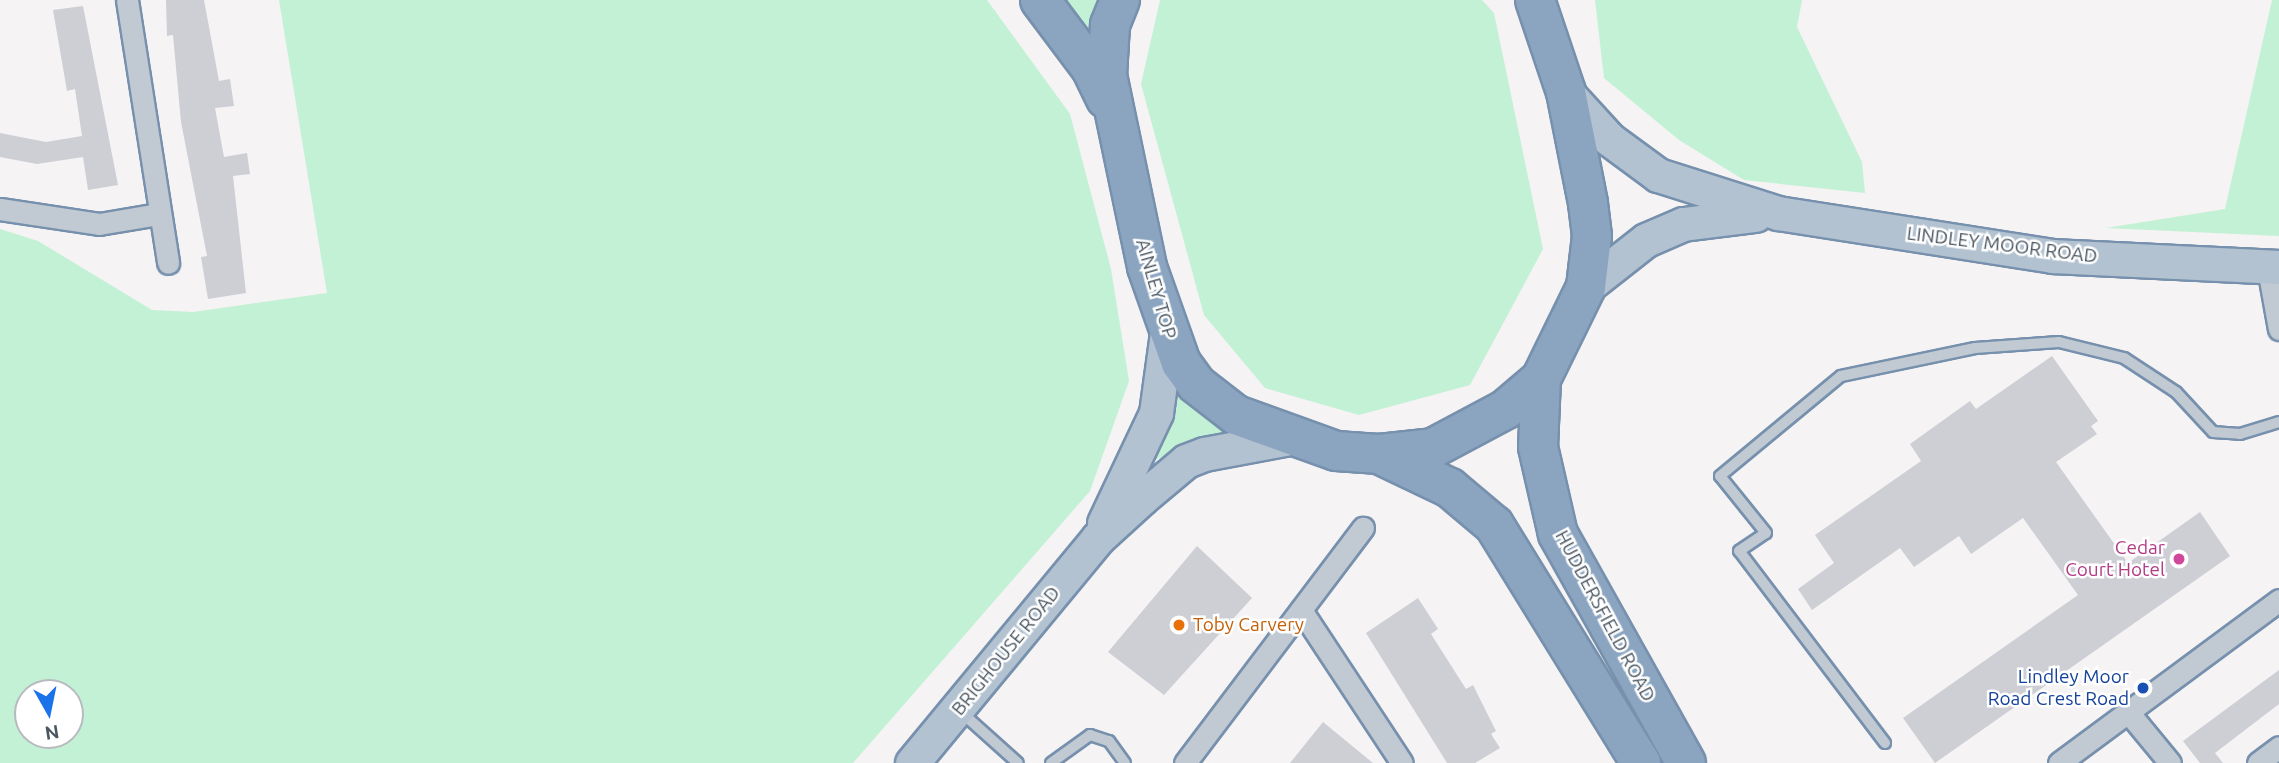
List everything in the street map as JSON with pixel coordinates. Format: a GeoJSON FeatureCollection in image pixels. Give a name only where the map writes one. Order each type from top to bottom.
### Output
{"type":"FeatureCollection","features":[{"type":"Feature","properties":{"kind":"highway"},"geometry":{"type":"LineString","coordinates":[[1040,0],[1091,68],[1116,120]]}},
{"type":"Feature","properties":{"kind":"highway","name":"AINLEY TOP"},"geometry":{"type":"LineString","coordinates":[[1120,0],[1110,25],[1107,75],[1147,267],[1167,333],[1196,384],[1236,415],[1290,438],[1336,451],[1379,454],[1433,447],[1468,433],[1541,379],[1586,287],[1592,236],[1566,92],[1543,9]]}},
{"type":"Feature","properties":{"kind":"highway","name":"HUDDERSFIELD ROAD"},"geometry":{"type":"LineString","coordinates":[[1541,379],[1538,447],[1558,534],[1686,763]]}},
{"type":"Feature","properties":{"kind":"highway","name":"HUDDERSFIELD ROAD"},"geometry":{"type":"LineString","coordinates":[[1379,454],[1450,488],[1494,525],[1639,761]]}},
{"type":"Feature","properties":{"kind":"main road","name":"LINDLEY MOOR ROAD"},"geometry":{"type":"LineString","coordinates":[[1566,92],[1609,139],[1658,175],[1778,213],[2053,256],[2274,267]]}},
{"type":"Feature","properties":{"kind":"main road","name":"LINDLEY MOOR ROAD"},"geometry":{"type":"LineString","coordinates":[[1586,287],[1627,250],[1683,224],[1778,213]]}},
{"type":"Feature","properties":{"kind":"main road"},"geometry":{"type":"LineString","coordinates":[[1098,538],[1156,413],[1167,333]]}},
{"type":"Feature","properties":{"kind":"main road"},"geometry":{"type":"LineString","coordinates":[[1098,538],[1186,461],[1290,438]]}},
{"type":"Feature","properties":{"kind":"main road","name":"BRIGHOUSE ROAD"},"geometry":{"type":"LineString","coordinates":[[912,763],[1098,538]]}},
{"type":"Feature","properties":{"kind":"street"},"geometry":{"type":"LineString","coordinates":[[127,0],[168,263]]}},
{"type":"Feature","properties":{"kind":"street"},"geometry":{"type":"LineString","coordinates":[[0,209],[99,223],[159,214]]}},
{"type":"Feature","properties":{"kind":"street","name":"LINDLEY MOOR ROAD"},"geometry":{"type":"LineString","coordinates":[[2274,267],[2279,328]]}},
{"type":"Feature","properties":{"kind":"street"},"geometry":{"type":"LineString","coordinates":[[1185,763],[1363,528]]}},
{"type":"Feature","properties":{"kind":"street"},"geometry":{"type":"LineString","coordinates":[[2059,763],[2279,600]]}},
{"type":"Feature","properties":{"kind":"street"},"geometry":{"type":"LineString","coordinates":[[1301,610],[1402,763]]}},
{"type":"Feature","properties":{"kind":"street"},"geometry":{"type":"LineString","coordinates":[[2128,712],[2170,763]]}},
{"type":"Feature","properties":{"kind":"street"},"geometry":{"type":"LineString","coordinates":[[2258,763],[2279,747]]}},
{"type":"Feature","properties":{"kind":"lane"},"geometry":{"type":"LineString","coordinates":[[1885,743],[1739,551],[1766,533],[1720,477],[1841,376],[1975,348],[2059,342],[2124,358],[2176,392],[2213,432],[2241,434],[2279,422]]}},
{"type":"Feature","properties":{"kind":"lane"},"geometry":{"type":"LineString","coordinates":[[958,710],[1018,763]]}},
{"type":"Feature","properties":{"kind":"lane"},"geometry":{"type":"LineString","coordinates":[[1051,763],[1090,735],[1109,741],[1125,763]]}},
{"type":"Feature","properties":{"kind":"green space"},"geometry":{"type":"Polygon","coordinates":[[[279,0],[987,0],[1070,114],[1111,269],[1129,381],[1090,491],[853,763],[0,763],[0,229],[38,241],[152,310],[193,312],[327,293],[279,0]]]}},
{"type":"Feature","properties":{"kind":"green space"},"geometry":{"type":"Polygon","coordinates":[[[1058,0],[1106,0],[1096,48],[1058,0]]]}},
{"type":"Feature","properties":{"kind":"green space"},"geometry":{"type":"Polygon","coordinates":[[[1160,0],[1482,0],[1494,13],[1543,249],[1470,385],[1359,415],[1265,388],[1204,315],[1141,84],[1160,0]]]}},
{"type":"Feature","properties":{"kind":"green space"},"geometry":{"type":"Polygon","coordinates":[[[1595,0],[1802,0],[1797,27],[1862,162],[1865,193],[1744,180],[1679,140],[1604,78],[1595,0]]]}},
{"type":"Feature","properties":{"kind":"green space"},"geometry":{"type":"Polygon","coordinates":[[[2272,0],[2279,0],[2279,236],[2106,228],[2225,209],[2272,0]]]}},
{"type":"Feature","properties":{"kind":"green space"},"geometry":{"type":"Polygon","coordinates":[[[1178,372],[1238,429],[1203,437],[1153,461],[1178,372]]]}},
{"type":"Feature","properties":{"kind":"building"},"geometry":{"type":"Polygon","coordinates":[[[166,0],[204,0],[219,81],[230,79],[234,106],[215,108],[224,157],[247,153],[250,174],[233,176],[246,293],[208,299],[201,257],[207,256],[181,122],[173,35],[167,36],[166,0]]]}},
{"type":"Feature","properties":{"kind":"building"},"geometry":{"type":"Polygon","coordinates":[[[83,6],[118,185],[88,190],[83,157],[37,164],[0,157],[0,133],[46,142],[82,136],[75,89],[67,91],[53,10],[83,6]]]}},
{"type":"Feature","properties":{"kind":"building","name":"Cedar Court Hotel"},"geometry":{"type":"Polygon","coordinates":[[[2052,356],[2098,421],[2091,426],[2097,434],[2056,462],[2128,563],[2200,512],[2230,556],[1935,763],[1903,718],[2078,595],[2023,518],[1971,554],[1959,536],[1914,567],[1900,548],[1812,610],[1798,589],[1834,563],[1815,535],[1921,461],[1910,444],[1970,401],[1976,409],[2052,356]]]}},
{"type":"Feature","properties":{"kind":"building","name":"Toby Carvery"},"geometry":{"type":"Polygon","coordinates":[[[1197,546],[1252,598],[1164,695],[1108,652],[1197,546]]]}},
{"type":"Feature","properties":{"kind":"building"},"geometry":{"type":"Polygon","coordinates":[[[1418,598],[1438,629],[1431,634],[1466,689],[1473,685],[1496,731],[1491,734],[1500,748],[1475,763],[1447,763],[1366,633],[1418,598]]]}},
{"type":"Feature","properties":{"kind":"building"},"geometry":{"type":"Polygon","coordinates":[[[2279,670],[2279,704],[2215,753],[2223,763],[2200,763],[2183,741],[2279,670]]]}},
{"type":"Feature","properties":{"kind":"building"},"geometry":{"type":"Polygon","coordinates":[[[1323,722],[1373,763],[1290,763],[1323,722]]]}},
{"type":"Feature","properties":{"kind":"place","name":"Cedar Court Hotel"},"geometry":{"type":"Point","coordinates":[2179,559]}},
{"type":"Feature","properties":{"kind":"place","name":"Toby Carvery"},"geometry":{"type":"Point","coordinates":[1179,625]}},
{"type":"Feature","properties":{"kind":"place","name":"Lindley Moor Road Crest Road"},"geometry":{"type":"Point","coordinates":[2143,688]}}]}
